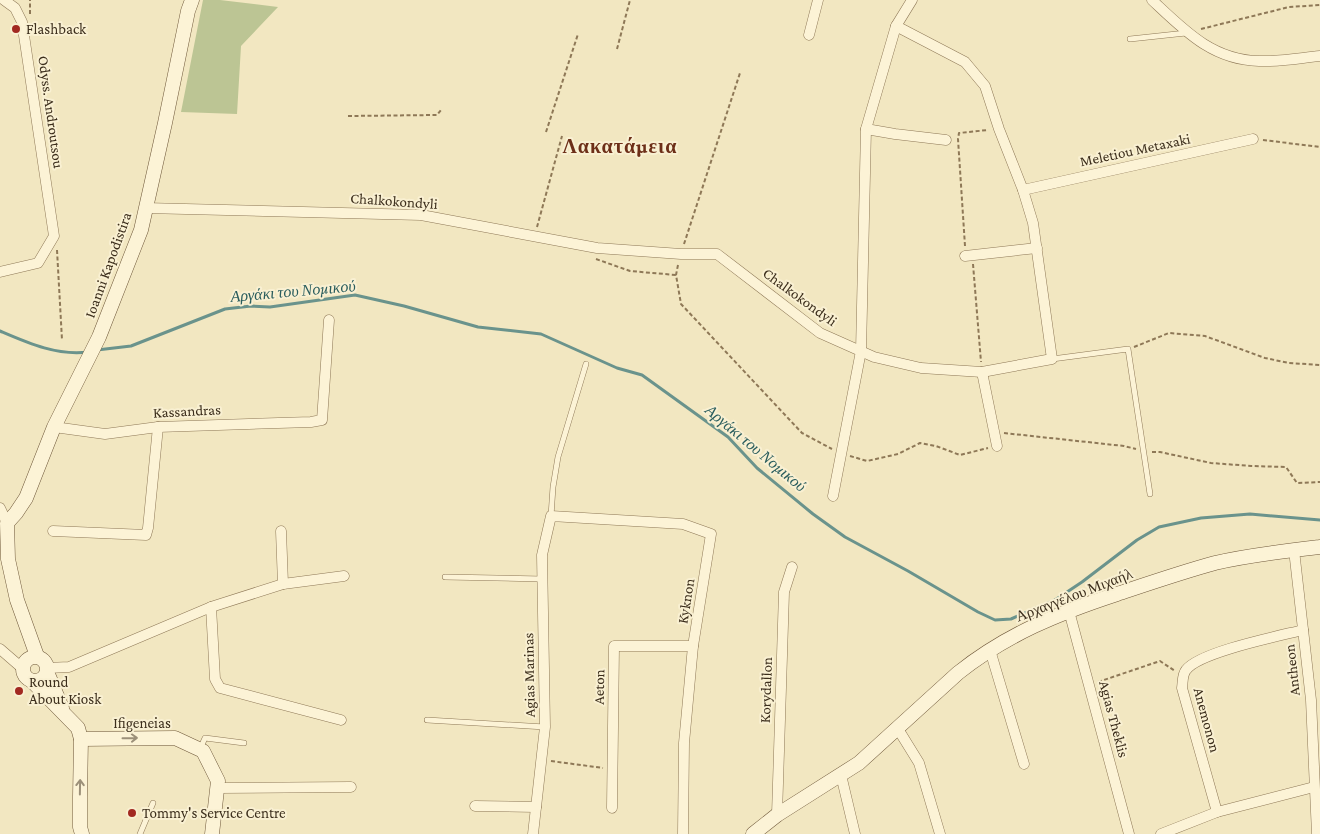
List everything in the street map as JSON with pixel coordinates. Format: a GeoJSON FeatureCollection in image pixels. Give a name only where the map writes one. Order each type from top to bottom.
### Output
{"type":"FeatureCollection","features":[{"type":"Feature","properties":{"kind":"street","name":"Odyss. Androutsou"},"geometry":{"type":"LineString","coordinates":[[4,0],[15,8],[22,22],[54,236]]}},
{"type":"Feature","properties":{"kind":"street","name":"Ioanni Kapodistira"},"geometry":{"type":"LineString","coordinates":[[7,523],[26,498],[54,427],[99,337],[140,230],[166,123],[188,11],[192,0]]}},
{"type":"Feature","properties":{"kind":"street"},"geometry":{"type":"LineString","coordinates":[[809,35],[818,0]]}},
{"type":"Feature","properties":{"kind":"street"},"geometry":{"type":"LineString","coordinates":[[833,496],[861,351],[866,128],[896,26],[912,0]]}},
{"type":"Feature","properties":{"kind":"street"},"geometry":{"type":"LineString","coordinates":[[1152,0],[1187,33],[1213,50],[1240,59],[1259,62],[1320,56]]}},
{"type":"Feature","properties":{"kind":"street"},"geometry":{"type":"LineString","coordinates":[[896,26],[965,62],[985,86],[999,129],[1024,190],[1033,223],[1052,359]]}},
{"type":"Feature","properties":{"kind":"street"},"geometry":{"type":"LineString","coordinates":[[866,128],[895,134],[946,140]]}},
{"type":"Feature","properties":{"kind":"street","name":"Meletiou Metaxaki"},"geometry":{"type":"LineString","coordinates":[[1024,190],[1253,139]]}},
{"type":"Feature","properties":{"kind":"street","name":"Chalkokondyli"},"geometry":{"type":"LineString","coordinates":[[146,208],[421,216],[598,248],[681,254],[717,254],[820,333],[874,357],[921,368],[982,372],[1052,359]]}},
{"type":"Feature","properties":{"kind":"street"},"geometry":{"type":"LineString","coordinates":[[0,272],[38,263],[54,236]]}},
{"type":"Feature","properties":{"kind":"street"},"geometry":{"type":"LineString","coordinates":[[969,256],[1037,248]]}},
{"type":"Feature","properties":{"kind":"street","name":"Kassandras"},"geometry":{"type":"LineString","coordinates":[[54,427],[105,434],[158,427],[311,422],[322,420],[329,320]]}},
{"type":"Feature","properties":{"kind":"street"},"geometry":{"type":"LineString","coordinates":[[982,372],[997,446]]}},
{"type":"Feature","properties":{"kind":"street"},"geometry":{"type":"LineString","coordinates":[[53,531],[146,535],[158,427]]}},
{"type":"Feature","properties":{"kind":"street"},"geometry":{"type":"LineString","coordinates":[[0,508],[7,523],[8,559],[17,600],[36,656]]}},
{"type":"Feature","properties":{"kind":"street","name":"Agias Marinas"},"geometry":{"type":"LineString","coordinates":[[534,834],[545,727],[542,555],[551,516]]}},
{"type":"Feature","properties":{"kind":"street","name":"Kyknon"},"geometry":{"type":"LineString","coordinates":[[551,516],[683,524],[712,534],[694,646],[684,743],[683,834]]}},
{"type":"Feature","properties":{"kind":"street"},"geometry":{"type":"LineString","coordinates":[[281,530],[283,584]]}},
{"type":"Feature","properties":{"kind":"street","name":"Αρχαγγέλου Μιχαήλ"},"geometry":{"type":"LineString","coordinates":[[753,834],[777,815],[859,763],[958,672],[990,650],[1035,624],[1157,581],[1217,563],[1320,547]]}},
{"type":"Feature","properties":{"kind":"street","name":"Antheon"},"geometry":{"type":"LineString","coordinates":[[1294,550],[1310,700],[1317,834]]}},
{"type":"Feature","properties":{"kind":"street","name":"Korydallon"},"geometry":{"type":"LineString","coordinates":[[777,815],[784,592],[792,567]]}},
{"type":"Feature","properties":{"kind":"street"},"geometry":{"type":"LineString","coordinates":[[47,670],[69,667],[211,607],[283,584],[344,576]]}},
{"type":"Feature","properties":{"kind":"street"},"geometry":{"type":"LineString","coordinates":[[211,607],[215,679],[220,688],[341,720]]}},
{"type":"Feature","properties":{"kind":"street","name":"Agias Theklis"},"geometry":{"type":"LineString","coordinates":[[1069,611],[1129,834]]}},
{"type":"Feature","properties":{"kind":"street","name":"Anemonon"},"geometry":{"type":"LineString","coordinates":[[1217,812],[1182,688],[1186,669],[1211,654],[1303,630]]}},
{"type":"Feature","properties":{"kind":"street","name":"Aeton"},"geometry":{"type":"LineString","coordinates":[[612,808],[614,646],[694,646]]}},
{"type":"Feature","properties":{"kind":"street"},"geometry":{"type":"LineString","coordinates":[[0,649],[22,668],[24,676],[32,681],[78,728],[81,739],[80,827],[82,834]]}},
{"type":"Feature","properties":{"kind":"street"},"geometry":{"type":"LineString","coordinates":[[990,650],[1024,764]]}},
{"type":"Feature","properties":{"kind":"street"},"geometry":{"type":"LineString","coordinates":[[22,668],[29,658],[36,656],[44,660],[64,712]]}},
{"type":"Feature","properties":{"kind":"street"},"geometry":{"type":"LineString","coordinates":[[32,681],[42,679],[47,670]]}},
{"type":"Feature","properties":{"kind":"street"},"geometry":{"type":"LineString","coordinates":[[898,729],[919,763],[940,834]]}},
{"type":"Feature","properties":{"kind":"street","name":"Ifigeneias"},"geometry":{"type":"LineString","coordinates":[[81,739],[175,738],[200,750]]}},
{"type":"Feature","properties":{"kind":"street"},"geometry":{"type":"LineString","coordinates":[[200,750],[203,752],[218,781],[212,834]]}},
{"type":"Feature","properties":{"kind":"street"},"geometry":{"type":"LineString","coordinates":[[841,775],[855,834]]}},
{"type":"Feature","properties":{"kind":"street"},"geometry":{"type":"LineString","coordinates":[[218,788],[351,787]]}},
{"type":"Feature","properties":{"kind":"street"},"geometry":{"type":"LineString","coordinates":[[1161,834],[1217,812],[1314,787]]}},
{"type":"Feature","properties":{"kind":"street"},"geometry":{"type":"LineString","coordinates":[[475,806],[536,807]]}},
{"type":"Feature","properties":{"kind":"lane"},"geometry":{"type":"LineString","coordinates":[[1130,39],[1187,33]]}},
{"type":"Feature","properties":{"kind":"lane"},"geometry":{"type":"LineString","coordinates":[[1052,359],[1128,350],[1150,494]]}},
{"type":"Feature","properties":{"kind":"lane"},"geometry":{"type":"LineString","coordinates":[[551,516],[558,457],[586,364]]}},
{"type":"Feature","properties":{"kind":"lane"},"geometry":{"type":"LineString","coordinates":[[445,577],[542,579]]}},
{"type":"Feature","properties":{"kind":"lane"},"geometry":{"type":"LineString","coordinates":[[427,720],[545,727]]}},
{"type":"Feature","properties":{"kind":"lane"},"geometry":{"type":"LineString","coordinates":[[200,750],[205,738],[244,743]]}},
{"type":"Feature","properties":{"kind":"lane"},"geometry":{"type":"LineString","coordinates":[[140,834],[153,803]]}},
{"type":"Feature","properties":{"kind":"path"},"geometry":{"type":"LineString","coordinates":[[617,49],[630,0]]}},
{"type":"Feature","properties":{"kind":"path"},"geometry":{"type":"LineString","coordinates":[[1187,33],[1289,7],[1320,5]]}},
{"type":"Feature","properties":{"kind":"path"},"geometry":{"type":"LineString","coordinates":[[546,132],[578,34]]}},
{"type":"Feature","properties":{"kind":"path"},"geometry":{"type":"LineString","coordinates":[[740,72],[686,234],[676,275],[681,304],[802,433],[841,453],[867,461],[898,454],[920,443],[936,446],[960,455],[997,446]]}},
{"type":"Feature","properties":{"kind":"path"},"geometry":{"type":"LineString","coordinates":[[348,116],[437,115],[441,110]]}},
{"type":"Feature","properties":{"kind":"path"},"geometry":{"type":"LineString","coordinates":[[982,372],[958,139],[960,133],[999,129]]}},
{"type":"Feature","properties":{"kind":"path"},"geometry":{"type":"LineString","coordinates":[[535,237],[562,136]]}},
{"type":"Feature","properties":{"kind":"path"},"geometry":{"type":"LineString","coordinates":[[1253,139],[1320,147]]}},
{"type":"Feature","properties":{"kind":"path"},"geometry":{"type":"LineString","coordinates":[[54,236],[58,254],[62,340]]}},
{"type":"Feature","properties":{"kind":"path"},"geometry":{"type":"LineString","coordinates":[[589,256],[630,271],[676,275]]}},
{"type":"Feature","properties":{"kind":"path"},"geometry":{"type":"LineString","coordinates":[[1128,350],[1169,333],[1205,336],[1265,358],[1289,364],[1320,364]]}},
{"type":"Feature","properties":{"kind":"path"},"geometry":{"type":"LineString","coordinates":[[994,432],[1124,446],[1144,452],[1160,452],[1211,463],[1286,467],[1297,483],[1320,482]]}},
{"type":"Feature","properties":{"kind":"path"},"geometry":{"type":"LineString","coordinates":[[1089,686],[1160,661],[1183,676]]}},
{"type":"Feature","properties":{"kind":"path"},"geometry":{"type":"LineString","coordinates":[[541,760],[613,769]]}},
{"type":"Feature","properties":{"kind":"green space"},"geometry":{"type":"Polygon","coordinates":[[[203,0],[220,0],[278,7],[241,46],[237,114],[181,112],[203,0]]]}},
{"type":"Feature","properties":{"kind":"waterway","name":"Αργάκι του Νομικού"},"geometry":{"type":"LineString","coordinates":[[97,350],[131,346],[225,309],[251,306],[270,307],[355,295],[404,306],[478,327],[541,334],[617,368],[642,375],[728,437],[757,468],[813,514],[845,537],[995,620],[1011,619],[1055,600],[1137,540],[1159,527],[1201,518],[1250,514],[1320,520]]}},
{"type":"Feature","properties":{"kind":"waterway","name":"Αργάκι του Νομικού"},"geometry":{"type":"LineString","coordinates":[[0,331],[43,348],[76,353],[88,352]]}},
{"type":"Feature","properties":{"kind":"place","name":"Flashback"},"geometry":{"type":"Point","coordinates":[16,29]}},
{"type":"Feature","properties":{"kind":"place","name":"Round About Kiosk"},"geometry":{"type":"Point","coordinates":[19,691]}},
{"type":"Feature","properties":{"kind":"place","name":"Tommy's Service Centre"},"geometry":{"type":"Point","coordinates":[132,813]}},
{"type":"Feature","properties":{"kind":"district","name":"Λακατάμεια"},"geometry":{"type":"Point","coordinates":[620,146]}}]}
